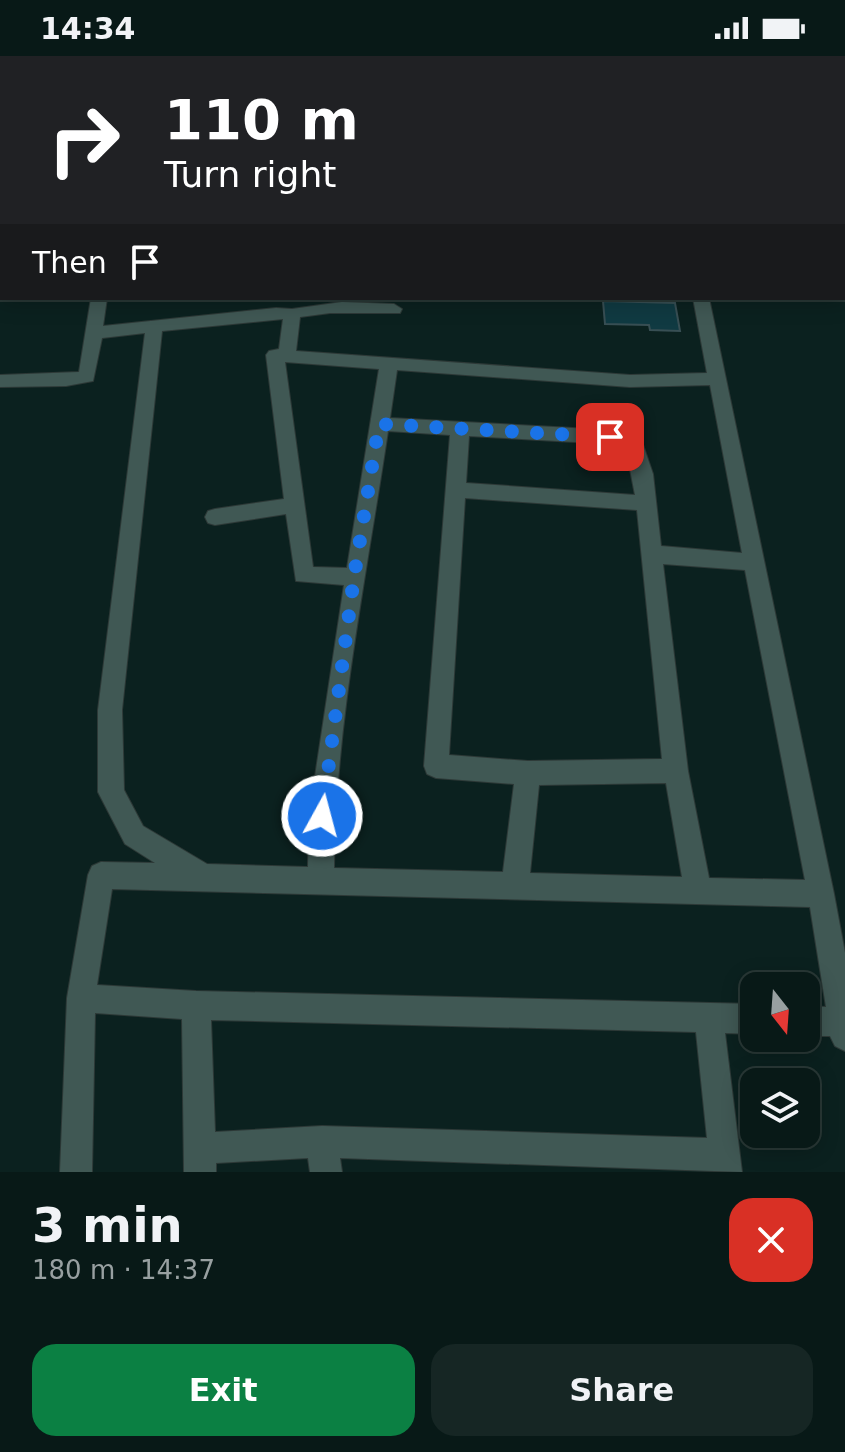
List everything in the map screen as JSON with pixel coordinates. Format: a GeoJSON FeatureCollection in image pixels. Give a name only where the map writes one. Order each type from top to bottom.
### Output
{"type":"FeatureCollection","features":[{"type":"Feature","properties":{"kind":"street"},"geometry":{"type":"LineString","coordinates":[[0,381],[87,377],[99,300]]}},
{"type":"Feature","properties":{"kind":"street"},"geometry":{"type":"LineString","coordinates":[[701,300],[821,894],[844,1029],[820,1024]]}},
{"type":"Feature","properties":{"kind":"street"},"geometry":{"type":"LineString","coordinates":[[94,333],[347,306],[394,309]]}},
{"type":"Feature","properties":{"kind":"street"},"geometry":{"type":"LineString","coordinates":[[287,357],[292,314]]}},
{"type":"Feature","properties":{"kind":"street"},"geometry":{"type":"LineString","coordinates":[[154,328],[110,710],[111,792],[134,835],[200,875]]}},
{"type":"Feature","properties":{"kind":"street"},"geometry":{"type":"LineString","coordinates":[[354,577],[304,575],[275,355],[630,381],[717,379]]}},
{"type":"Feature","properties":{"kind":"street"},"geometry":{"type":"LineString","coordinates":[[321,879],[322,816],[354,577],[389,364]]}},
{"type":"Feature","properties":{"kind":"street"},"geometry":{"type":"LineString","coordinates":[[379,424],[610,437],[634,444],[643,474],[676,771],[698,891]]}},
{"type":"Feature","properties":{"kind":"street"},"geometry":{"type":"LineString","coordinates":[[460,428],[436,766],[528,773],[676,771]]}},
{"type":"Feature","properties":{"kind":"street"},"geometry":{"type":"LineString","coordinates":[[454,490],[645,503]]}},
{"type":"Feature","properties":{"kind":"street"},"geometry":{"type":"LineString","coordinates":[[215,517],[294,505]]}},
{"type":"Feature","properties":{"kind":"street"},"geometry":{"type":"LineString","coordinates":[[650,554],[754,562]]}},
{"type":"Feature","properties":{"kind":"street"},"geometry":{"type":"LineString","coordinates":[[515,885],[528,773]]}},
{"type":"Feature","properties":{"kind":"street"},"geometry":{"type":"LineString","coordinates":[[76,1172],[81,998],[101,875],[200,875],[821,894]]}},
{"type":"Feature","properties":{"kind":"street"},"geometry":{"type":"LineString","coordinates":[[81,998],[196,1005],[740,1019]]}},
{"type":"Feature","properties":{"kind":"street"},"geometry":{"type":"LineString","coordinates":[[196,1005],[200,1160],[324,1157],[724,1163],[709,1018]]}},
{"type":"Feature","properties":{"kind":"building"},"geometry":{"type":"Polygon","coordinates":[[[603,301],[675,303],[680,331],[650,330],[649,325],[605,324],[603,301]]]}},
{"type":"Feature","properties":{"kind":"route"},"geometry":{"type":"LineString","coordinates":[[322,816],[354,577],[379,424],[610,437]]}}]}
